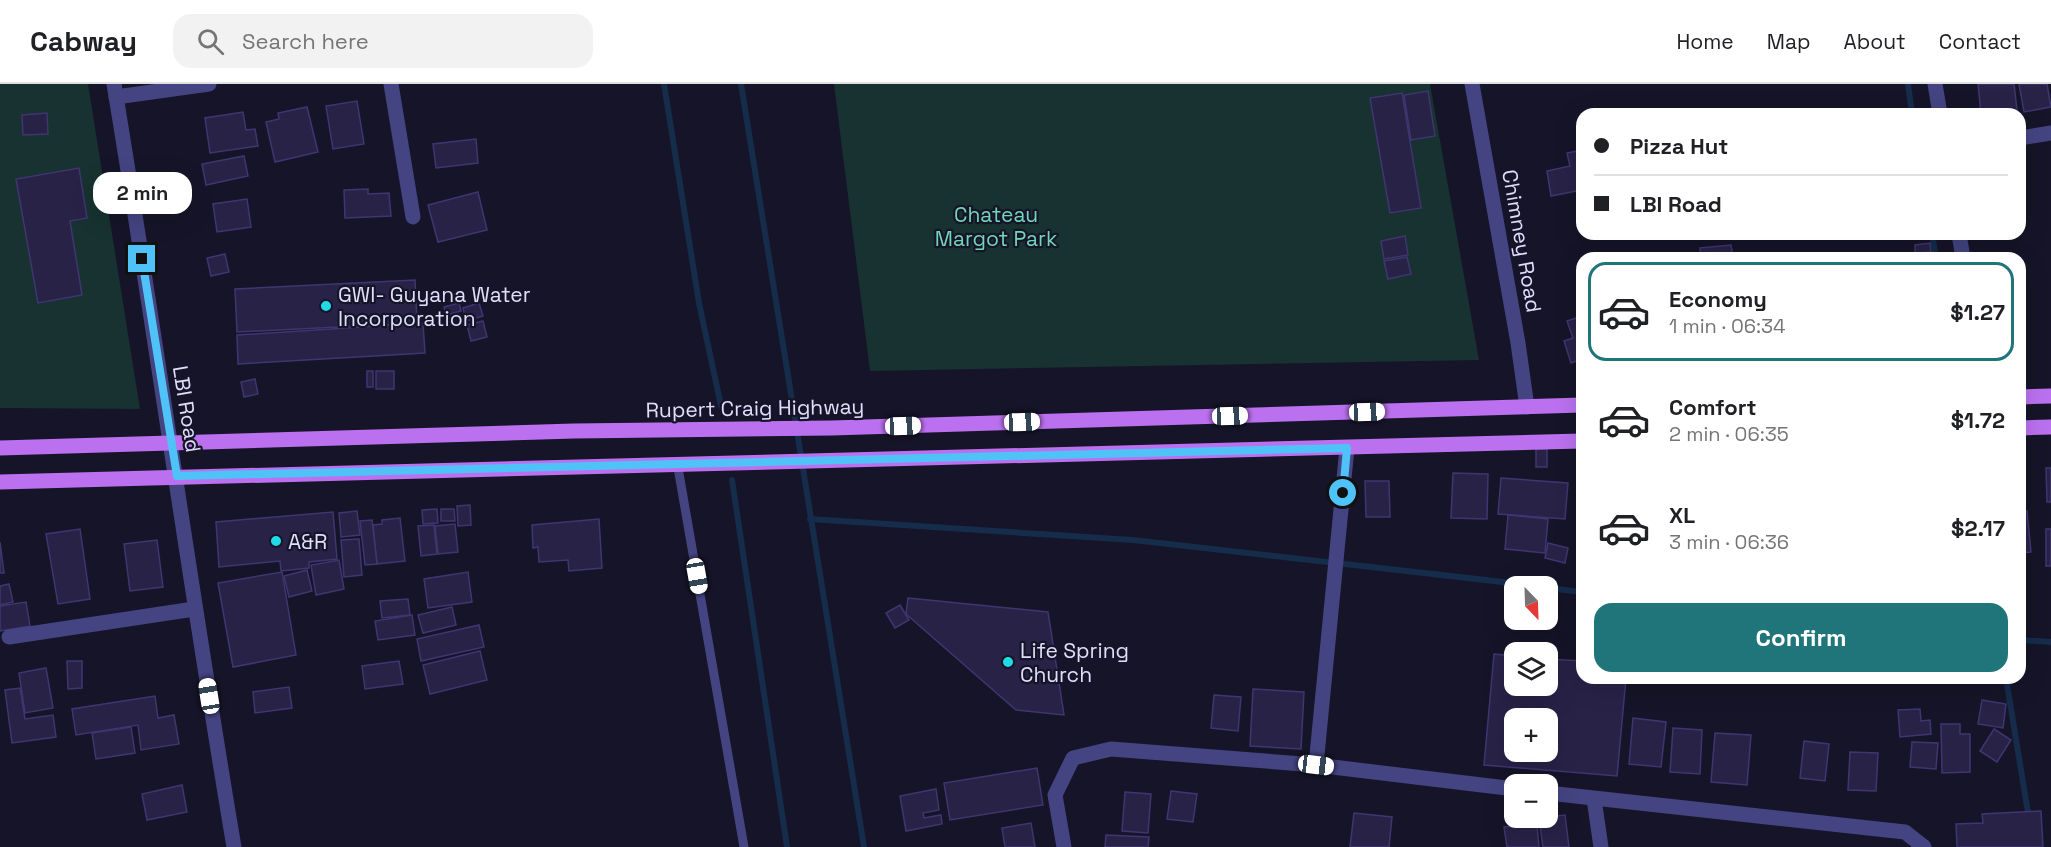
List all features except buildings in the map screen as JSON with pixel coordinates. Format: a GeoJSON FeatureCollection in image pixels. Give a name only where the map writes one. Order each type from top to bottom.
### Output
{"type":"FeatureCollection","features":[{"type":"Feature","properties":{"kind":"main road"},"geometry":{"type":"LineString","coordinates":[[2026,397],[2051,396]]}},
{"type":"Feature","properties":{"kind":"main road","name":"Rupert Craig Highway"},"geometry":{"type":"LineString","coordinates":[[0,448],[832,428],[1576,405]]}},
{"type":"Feature","properties":{"kind":"main road"},"geometry":{"type":"LineString","coordinates":[[2026,428],[2051,427]]}},
{"type":"Feature","properties":{"kind":"main road"},"geometry":{"type":"LineString","coordinates":[[0,482],[677,462],[1576,441]]}},
{"type":"Feature","properties":{"kind":"street"},"geometry":{"type":"LineString","coordinates":[[115,91],[209,84]]}},
{"type":"Feature","properties":{"kind":"street"},"geometry":{"type":"LineString","coordinates":[[391,84],[413,217]]}},
{"type":"Feature","properties":{"kind":"street","name":"Chimney Road"},"geometry":{"type":"LineString","coordinates":[[1472,84],[1527,406]]}},
{"type":"Feature","properties":{"kind":"street"},"geometry":{"type":"LineString","coordinates":[[1935,84],[1939,108]]}},
{"type":"Feature","properties":{"kind":"street","name":"LBI Road"},"geometry":{"type":"LineString","coordinates":[[115,91],[172,443],[194,609],[234,847]]}},
{"type":"Feature","properties":{"kind":"street"},"geometry":{"type":"LineString","coordinates":[[2026,137],[2051,133]]}},
{"type":"Feature","properties":{"kind":"street"},"geometry":{"type":"LineString","coordinates":[[1316,765],[1347,448]]}},
{"type":"Feature","properties":{"kind":"street"},"geometry":{"type":"LineString","coordinates":[[9,638],[194,609]]}},
{"type":"Feature","properties":{"kind":"street"},"geometry":{"type":"LineString","coordinates":[[1064,847],[1055,795],[1073,758],[1111,749],[1316,765],[1504,788]]}},
{"type":"Feature","properties":{"kind":"street"},"geometry":{"type":"LineString","coordinates":[[1558,794],[1905,832],[1924,847]]}},
{"type":"Feature","properties":{"kind":"street"},"geometry":{"type":"LineString","coordinates":[[1594,799],[1601,847]]}},
{"type":"Feature","properties":{"kind":"lane"},"geometry":{"type":"LineString","coordinates":[[677,462],[744,847]]}},
{"type":"Feature","properties":{"kind":"green space"},"geometry":{"type":"Polygon","coordinates":[[[0,84],[88,84],[140,409],[0,408],[0,84]]]}},
{"type":"Feature","properties":{"kind":"green space","name":"Chateau Margot Park"},"geometry":{"type":"Polygon","coordinates":[[[834,84],[1430,84],[1479,360],[870,371],[834,84]]]}},
{"type":"Feature","properties":{"kind":"waterway"},"geometry":{"type":"LineString","coordinates":[[664,84],[699,303],[721,406]]}},
{"type":"Feature","properties":{"kind":"waterway"},"geometry":{"type":"LineString","coordinates":[[741,84],[864,847]]}},
{"type":"Feature","properties":{"kind":"waterway"},"geometry":{"type":"LineString","coordinates":[[1908,84],[1911,108]]}},
{"type":"Feature","properties":{"kind":"waterway"},"geometry":{"type":"LineString","coordinates":[[1933,240],[1935,252]]}},
{"type":"Feature","properties":{"kind":"waterway"},"geometry":{"type":"LineString","coordinates":[[732,480],[787,847]]}},
{"type":"Feature","properties":{"kind":"waterway"},"geometry":{"type":"LineString","coordinates":[[810,519],[1133,540],[1504,582]]}},
{"type":"Feature","properties":{"kind":"waterway"},"geometry":{"type":"LineString","coordinates":[[1558,589],[1576,591]]}},
{"type":"Feature","properties":{"kind":"waterway"},"geometry":{"type":"LineString","coordinates":[[2026,640],[2051,642]]}},
{"type":"Feature","properties":{"kind":"waterway"},"geometry":{"type":"LineString","coordinates":[[2007,684],[2029,819]]}},
{"type":"Feature","properties":{"kind":"place","name":"GWI- Guyana Water Incorporation"},"geometry":{"type":"Point","coordinates":[326,306]}},
{"type":"Feature","properties":{"kind":"place","name":"A&R"},"geometry":{"type":"Point","coordinates":[276,541]}},
{"type":"Feature","properties":{"kind":"place","name":"Life Spring Church"},"geometry":{"type":"Point","coordinates":[1008,662]}},
{"type":"Feature","properties":{"kind":"route"},"geometry":{"type":"LineString","coordinates":[[142,259],[177,476],[835,458],[1347,448],[1343,493]]}}]}
